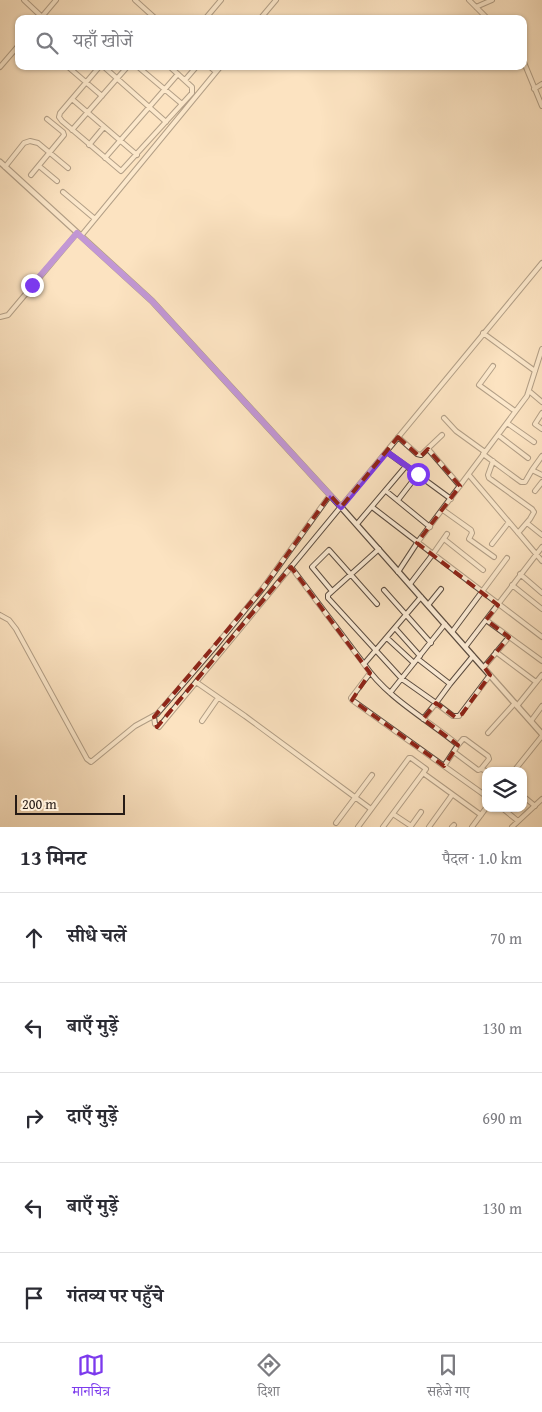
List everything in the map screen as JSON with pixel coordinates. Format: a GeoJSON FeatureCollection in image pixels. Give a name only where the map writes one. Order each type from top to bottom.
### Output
{"type":"FeatureCollection","features":[{"type":"Feature","properties":{"kind":"street"},"geometry":{"type":"LineString","coordinates":[[24,0],[38,15]]}},
{"type":"Feature","properties":{"kind":"street"},"geometry":{"type":"LineString","coordinates":[[44,15],[56,0]]}},
{"type":"Feature","properties":{"kind":"street"},"geometry":{"type":"LineString","coordinates":[[135,0],[152,15]]}},
{"type":"Feature","properties":{"kind":"street"},"geometry":{"type":"LineString","coordinates":[[208,15],[221,0]]}},
{"type":"Feature","properties":{"kind":"street"},"geometry":{"type":"LineString","coordinates":[[263,15],[276,0]]}},
{"type":"Feature","properties":{"kind":"street"},"geometry":{"type":"LineString","coordinates":[[468,0],[484,15]]}},
{"type":"Feature","properties":{"kind":"street"},"geometry":{"type":"LineString","coordinates":[[476,7],[492,0]]}},
{"type":"Feature","properties":{"kind":"street"},"geometry":{"type":"LineString","coordinates":[[0,66],[15,49]]}},
{"type":"Feature","properties":{"kind":"street"},"geometry":{"type":"LineString","coordinates":[[72,70],[102,96]]}},
{"type":"Feature","properties":{"kind":"street"},"geometry":{"type":"LineString","coordinates":[[98,70],[60,113],[59,117],[62,122],[121,171],[137,156],[192,91],[192,87],[174,70]]}},
{"type":"Feature","properties":{"kind":"street"},"geometry":{"type":"LineString","coordinates":[[107,70],[166,122]]}},
{"type":"Feature","properties":{"kind":"street"},"geometry":{"type":"LineString","coordinates":[[72,130],[125,70]]}},
{"type":"Feature","properties":{"kind":"street"},"geometry":{"type":"LineString","coordinates":[[142,70],[182,104]]}},
{"type":"Feature","properties":{"kind":"street"},"geometry":{"type":"LineString","coordinates":[[185,80],[194,70]]}},
{"type":"Feature","properties":{"kind":"street"},"geometry":{"type":"LineString","coordinates":[[0,316],[8,315],[79,234],[96,219],[216,72],[214,70]]}},
{"type":"Feature","properties":{"kind":"street"},"geometry":{"type":"LineString","coordinates":[[527,70],[542,106]]}},
{"type":"Feature","properties":{"kind":"street"},"geometry":{"type":"LineString","coordinates":[[105,158],[178,74]]}},
{"type":"Feature","properties":{"kind":"street"},"geometry":{"type":"LineString","coordinates":[[534,89],[542,84]]}},
{"type":"Feature","properties":{"kind":"street"},"geometry":{"type":"LineString","coordinates":[[72,99],[137,156]]}},
{"type":"Feature","properties":{"kind":"street"},"geometry":{"type":"LineString","coordinates":[[31,175],[64,134],[47,119]]}},
{"type":"Feature","properties":{"kind":"street"},"geometry":{"type":"LineString","coordinates":[[89,145],[104,127]]}},
{"type":"Feature","properties":{"kind":"street"},"geometry":{"type":"LineString","coordinates":[[5,167],[27,142],[35,142],[68,168]]}},
{"type":"Feature","properties":{"kind":"street"},"geometry":{"type":"LineString","coordinates":[[0,162],[152,301],[357,524],[531,721],[542,735],[517,767]]}},
{"type":"Feature","properties":{"kind":"street"},"geometry":{"type":"LineString","coordinates":[[39,166],[57,181]]}},
{"type":"Feature","properties":{"kind":"street"},"geometry":{"type":"LineString","coordinates":[[64,192],[96,219]]}},
{"type":"Feature","properties":{"kind":"street"},"geometry":{"type":"LineString","coordinates":[[154,717],[155,724],[159,728],[542,262]]}},
{"type":"Feature","properties":{"kind":"street"},"geometry":{"type":"LineString","coordinates":[[483,333],[536,371]]}},
{"type":"Feature","properties":{"kind":"street"},"geometry":{"type":"LineString","coordinates":[[398,572],[417,543],[469,475],[529,391],[542,349]]}},
{"type":"Feature","properties":{"kind":"street"},"geometry":{"type":"LineString","coordinates":[[493,366],[479,385],[516,411]]}},
{"type":"Feature","properties":{"kind":"street"},"geometry":{"type":"LineString","coordinates":[[529,391],[542,402]]}},
{"type":"Feature","properties":{"kind":"street"},"geometry":{"type":"LineString","coordinates":[[542,413],[535,424],[542,429]]}},
{"type":"Feature","properties":{"kind":"street"},"geometry":{"type":"LineString","coordinates":[[444,418],[456,431],[522,483],[525,482],[542,456]]}},
{"type":"Feature","properties":{"kind":"street"},"geometry":{"type":"LineString","coordinates":[[507,422],[534,442]]}},
{"type":"Feature","properties":{"kind":"street"},"geometry":{"type":"LineString","coordinates":[[398,437],[419,455],[422,455],[442,435]]}},
{"type":"Feature","properties":{"kind":"street"},"geometry":{"type":"LineString","coordinates":[[498,435],[528,458]]}},
{"type":"Feature","properties":{"kind":"street"},"geometry":{"type":"LineString","coordinates":[[428,449],[460,486]]}},
{"type":"Feature","properties":{"kind":"street"},"geometry":{"type":"LineString","coordinates":[[387,452],[451,499]]}},
{"type":"Feature","properties":{"kind":"street"},"geometry":{"type":"LineString","coordinates":[[492,461],[488,474],[489,478],[533,510],[534,514],[518,533]]}},
{"type":"Feature","properties":{"kind":"street"},"geometry":{"type":"LineString","coordinates":[[357,524],[406,466]]}},
{"type":"Feature","properties":{"kind":"street"},"geometry":{"type":"LineString","coordinates":[[532,470],[542,476]]}},
{"type":"Feature","properties":{"kind":"street"},"geometry":{"type":"LineString","coordinates":[[398,500],[418,474]]}},
{"type":"Feature","properties":{"kind":"street"},"geometry":{"type":"LineString","coordinates":[[469,475],[508,522],[539,554],[542,561]]}},
{"type":"Feature","properties":{"kind":"street"},"geometry":{"type":"LineString","coordinates":[[535,492],[542,482]]}},
{"type":"Feature","properties":{"kind":"street"},"geometry":{"type":"LineString","coordinates":[[386,491],[430,526]]}},
{"type":"Feature","properties":{"kind":"street"},"geometry":{"type":"LineString","coordinates":[[0,615],[9,620],[16,629],[90,761],[98,757],[145,719],[154,717],[251,603],[330,495]]}},
{"type":"Feature","properties":{"kind":"street"},"geometry":{"type":"LineString","coordinates":[[372,507],[542,637]]}},
{"type":"Feature","properties":{"kind":"street"},"geometry":{"type":"LineString","coordinates":[[443,510],[471,530],[472,533],[469,539],[494,557]]}},
{"type":"Feature","properties":{"kind":"street"},"geometry":{"type":"LineString","coordinates":[[492,544],[508,522]]}},
{"type":"Feature","properties":{"kind":"street"},"geometry":{"type":"LineString","coordinates":[[527,523],[542,535]]}},
{"type":"Feature","properties":{"kind":"street"},"geometry":{"type":"LineString","coordinates":[[410,584],[447,534]]}},
{"type":"Feature","properties":{"kind":"street"},"geometry":{"type":"LineString","coordinates":[[444,539],[483,570]]}},
{"type":"Feature","properties":{"kind":"street"},"geometry":{"type":"LineString","coordinates":[[466,646],[520,574],[539,554],[542,547]]}},
{"type":"Feature","properties":{"kind":"street"},"geometry":{"type":"LineString","coordinates":[[379,549],[332,591],[328,598],[402,678],[453,716],[459,716],[490,675]]}},
{"type":"Feature","properties":{"kind":"street"},"geometry":{"type":"LineString","coordinates":[[332,591],[312,568],[312,565],[330,551],[378,604]]}},
{"type":"Feature","properties":{"kind":"street"},"geometry":{"type":"LineString","coordinates":[[452,632],[507,558]]}},
{"type":"Feature","properties":{"kind":"street"},"geometry":{"type":"LineString","coordinates":[[291,567],[370,673],[390,693],[458,746]]}},
{"type":"Feature","properties":{"kind":"street"},"geometry":{"type":"LineString","coordinates":[[520,574],[542,593]]}},
{"type":"Feature","properties":{"kind":"street"},"geometry":{"type":"LineString","coordinates":[[512,585],[542,609]]}},
{"type":"Feature","properties":{"kind":"street"},"geometry":{"type":"LineString","coordinates":[[428,605],[441,589]]}},
{"type":"Feature","properties":{"kind":"street"},"geometry":{"type":"LineString","coordinates":[[384,590],[431,643]]}},
{"type":"Feature","properties":{"kind":"street"},"geometry":{"type":"LineString","coordinates":[[364,664],[421,597]]}},
{"type":"Feature","properties":{"kind":"street"},"geometry":{"type":"LineString","coordinates":[[486,620],[542,661]]}},
{"type":"Feature","properties":{"kind":"street"},"geometry":{"type":"LineString","coordinates":[[390,693],[445,624]]}},
{"type":"Feature","properties":{"kind":"street"},"geometry":{"type":"LineString","coordinates":[[395,628],[419,657],[450,684]]}},
{"type":"Feature","properties":{"kind":"street"},"geometry":{"type":"LineString","coordinates":[[484,667],[509,637]]}},
{"type":"Feature","properties":{"kind":"street"},"geometry":{"type":"LineString","coordinates":[[388,638],[414,663]]}},
{"type":"Feature","properties":{"kind":"street"},"geometry":{"type":"LineString","coordinates":[[496,652],[536,682]]}},
{"type":"Feature","properties":{"kind":"street"},"geometry":{"type":"LineString","coordinates":[[424,719],[473,656]]}},
{"type":"Feature","properties":{"kind":"street"},"geometry":{"type":"LineString","coordinates":[[370,673],[352,700],[482,793]]}},
{"type":"Feature","properties":{"kind":"street"},"geometry":{"type":"LineString","coordinates":[[488,733],[542,675]]}},
{"type":"Feature","properties":{"kind":"street"},"geometry":{"type":"LineString","coordinates":[[196,682],[371,809]]}},
{"type":"Feature","properties":{"kind":"street"},"geometry":{"type":"LineString","coordinates":[[202,721],[218,698]]}},
{"type":"Feature","properties":{"kind":"street"},"geometry":{"type":"LineString","coordinates":[[531,721],[542,706]]}},
{"type":"Feature","properties":{"kind":"street"},"geometry":{"type":"LineString","coordinates":[[444,766],[463,739],[488,756],[489,759],[485,767]]}},
{"type":"Feature","properties":{"kind":"street"},"geometry":{"type":"LineString","coordinates":[[454,752],[478,770],[482,770]]}},
{"type":"Feature","properties":{"kind":"street"},"geometry":{"type":"LineString","coordinates":[[358,827],[410,758],[426,769],[383,827]]}},
{"type":"Feature","properties":{"kind":"street"},"geometry":{"type":"LineString","coordinates":[[423,773],[481,815]]}},
{"type":"Feature","properties":{"kind":"street"},"geometry":{"type":"LineString","coordinates":[[336,823],[372,775]]}},
{"type":"Feature","properties":{"kind":"street"},"geometry":{"type":"LineString","coordinates":[[429,827],[452,795]]}},
{"type":"Feature","properties":{"kind":"street"},"geometry":{"type":"LineString","coordinates":[[527,799],[535,806]]}},
{"type":"Feature","properties":{"kind":"street"},"geometry":{"type":"LineString","coordinates":[[512,827],[542,800]]}},
{"type":"Feature","properties":{"kind":"street"},"geometry":{"type":"LineString","coordinates":[[393,814],[411,827],[421,812]]}},
{"type":"Feature","properties":{"kind":"street"},"geometry":{"type":"LineString","coordinates":[[472,827],[483,812]]}},
{"type":"Feature","properties":{"kind":"street"},"geometry":{"type":"LineString","coordinates":[[507,812],[518,821]]}},
{"type":"Feature","properties":{"kind":"highlighted area"},"geometry":{"type":"Polygon","coordinates":[[[398,437],[420,457],[428,449],[460,486],[417,543],[498,605],[486,620],[509,637],[484,667],[490,675],[462,714],[455,717],[436,703],[423,719],[458,745],[444,766],[352,700],[370,673],[291,567],[157,727],[154,717],[263,588],[330,495],[341,507],[398,437]]]}},
{"type":"Feature","properties":{"kind":"route"},"geometry":{"type":"LineString","coordinates":[[32,285],[77,233],[152,301],[341,507],[387,452],[418,474]]}}]}
